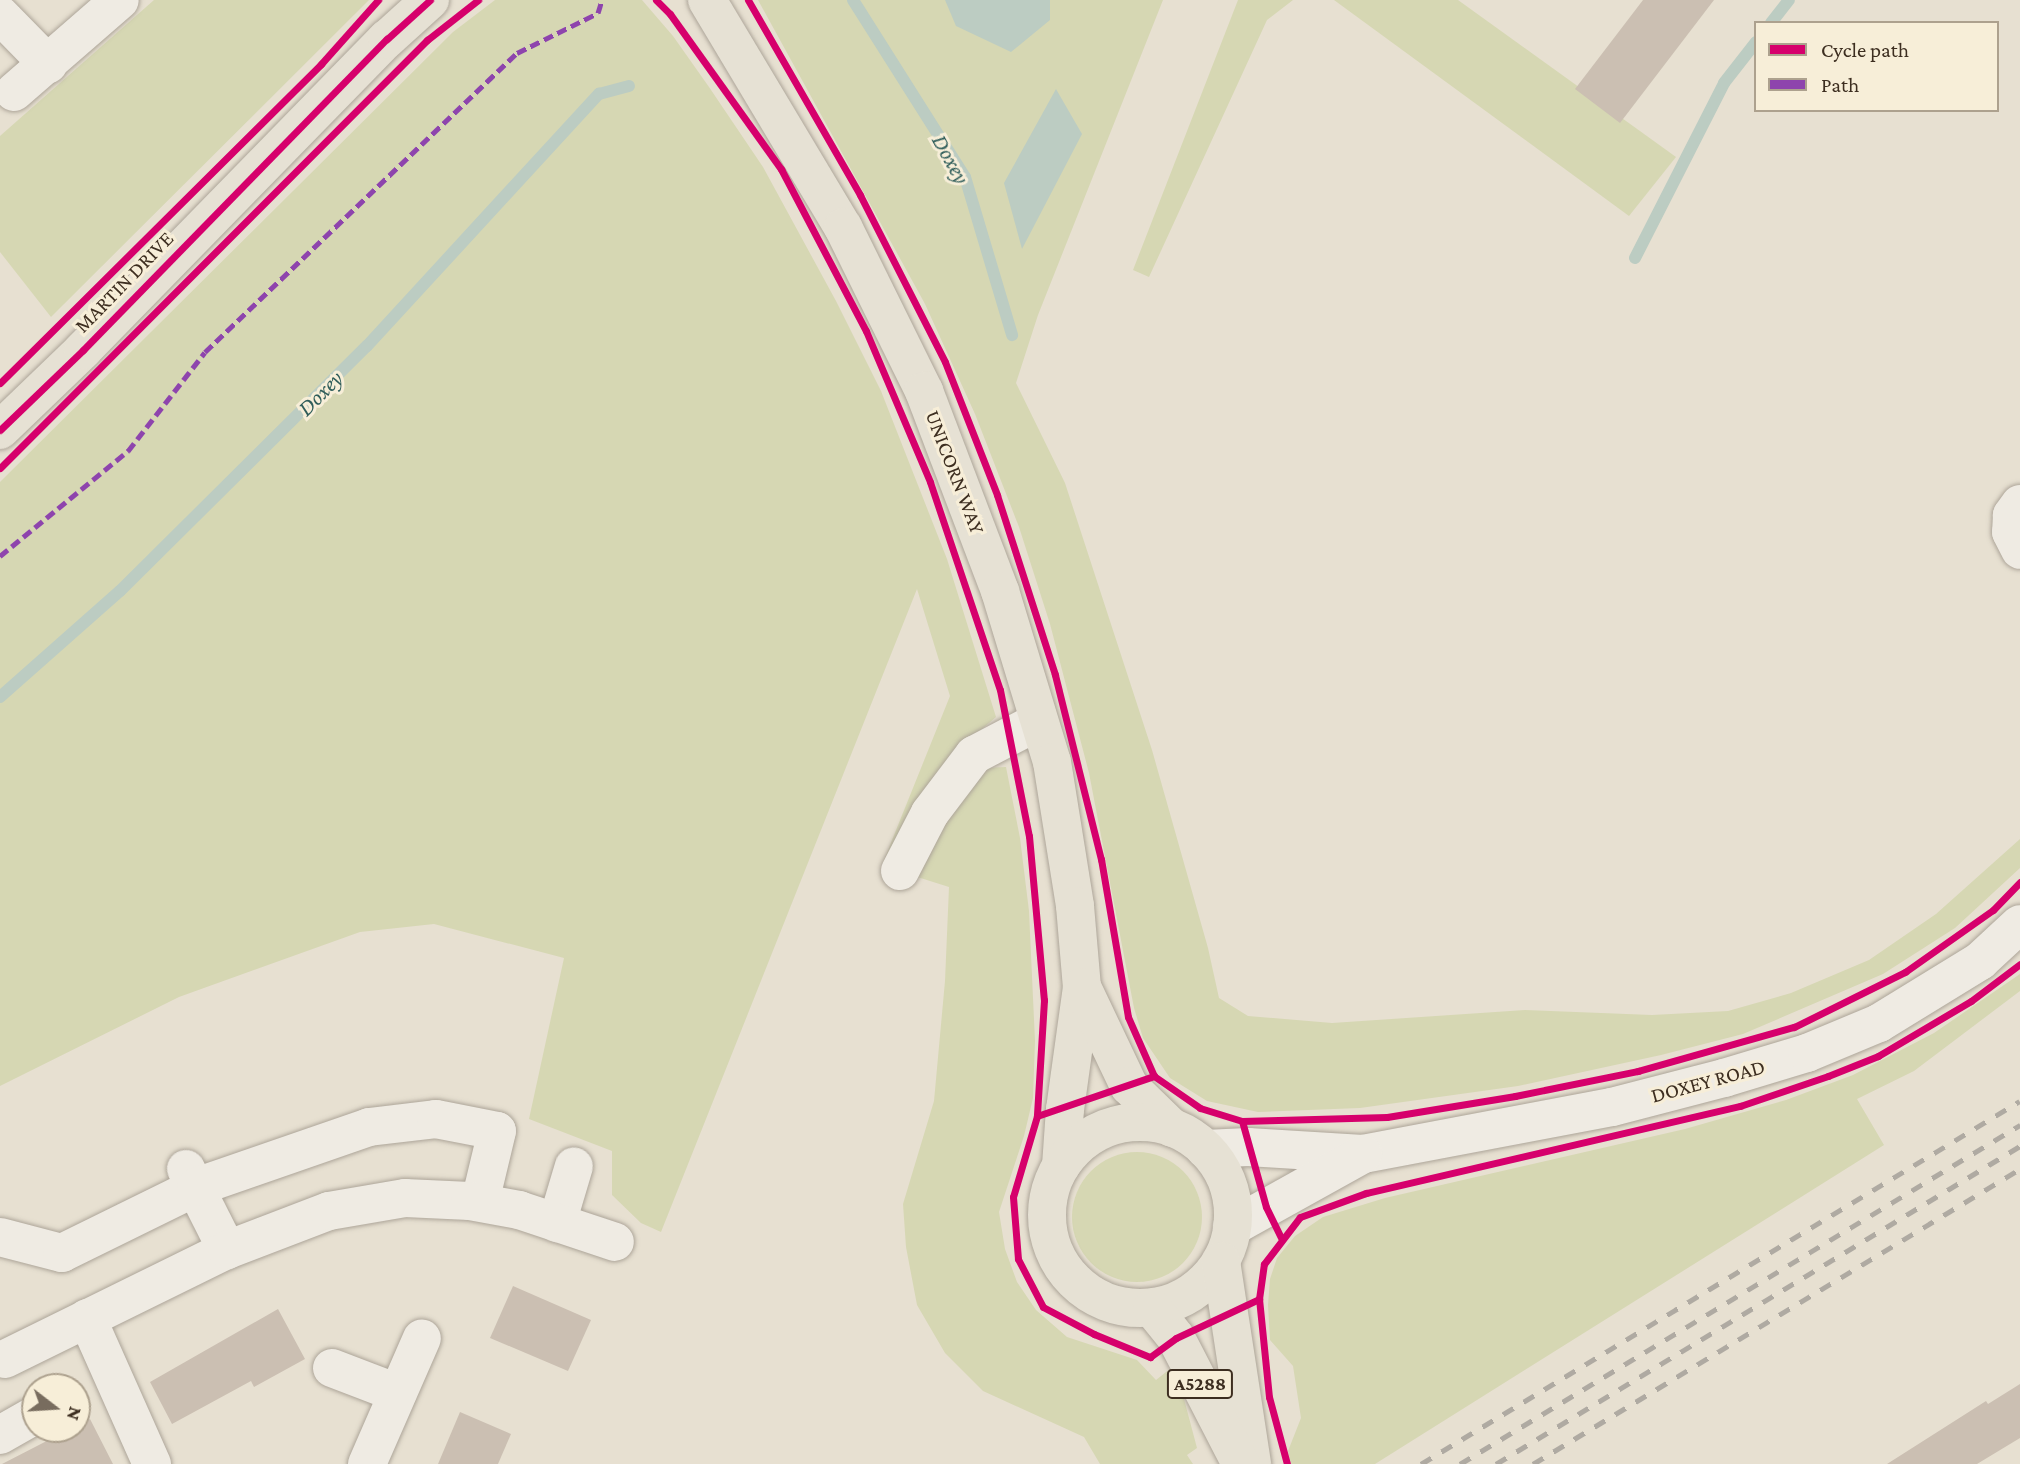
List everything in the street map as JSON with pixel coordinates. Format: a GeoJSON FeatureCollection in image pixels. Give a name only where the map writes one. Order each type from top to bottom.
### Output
{"type":"FeatureCollection","features":[{"type":"Feature","properties":{"kind":"main road","name":"UNICORN WAY"},"geometry":{"type":"LineString","coordinates":[[707,0],[843,226],[924,391],[1000,591],[1040,721],[1052,762],[1059,801],[1075,906],[1082,987],[1065,1108],[1061,1166]]}},
{"type":"Feature","properties":{"kind":"main road","name":"MARTIN DRIVE"},"geometry":{"type":"LineString","coordinates":[[0,430],[425,3]]}},
{"type":"Feature","properties":{"kind":"main road","name":"UNICORN WAY"},"geometry":{"type":"LineString","coordinates":[[1082,987],[1129,1086],[1172,1128]]}},
{"type":"Feature","properties":{"kind":"main road","name":"A5288"},"geometry":{"type":"LineString","coordinates":[[1226,1244],[1208,1279],[1192,1293],[1152,1308],[1122,1307],[1094,1297],[1065,1270],[1054,1253],[1046,1223],[1049,1193],[1061,1166],[1082,1142],[1110,1127],[1141,1122],[1172,1128],[1205,1149],[1222,1172],[1228,1190],[1226,1244],[1252,1464]]}},
{"type":"Feature","properties":{"kind":"main road","name":"A5288"},"geometry":{"type":"LineString","coordinates":[[1152,1308],[1176,1338],[1241,1464]]}},
{"type":"Feature","properties":{"kind":"street"},"geometry":{"type":"LineString","coordinates":[[14,92],[120,0]]}},
{"type":"Feature","properties":{"kind":"street"},"geometry":{"type":"LineString","coordinates":[[0,15],[48,64]]}},
{"type":"Feature","properties":{"kind":"street"},"geometry":{"type":"LineString","coordinates":[[2020,504],[2012,515],[2011,532],[2020,550]]}},
{"type":"Feature","properties":{"kind":"street"},"geometry":{"type":"LineString","coordinates":[[900,871],[930,813],[974,755],[1040,721]]}},
{"type":"Feature","properties":{"kind":"street","name":"DOXEY ROAD"},"geometry":{"type":"LineString","coordinates":[[1205,1149],[1248,1147],[1363,1154],[1612,1107],[1807,1053],[1879,1023],[1980,961],[2020,924]]}},
{"type":"Feature","properties":{"kind":"street"},"geometry":{"type":"LineString","coordinates":[[0,1237],[62,1253],[191,1178],[369,1127],[436,1119],[496,1131],[480,1202]]}},
{"type":"Feature","properties":{"kind":"street","name":"DOXEY ROAD"},"geometry":{"type":"LineString","coordinates":[[1226,1244],[1363,1154]]}},
{"type":"Feature","properties":{"kind":"street"},"geometry":{"type":"LineString","coordinates":[[557,1223],[574,1167]]}},
{"type":"Feature","properties":{"kind":"street"},"geometry":{"type":"LineString","coordinates":[[191,1178],[227,1250]]}},
{"type":"Feature","properties":{"kind":"street"},"geometry":{"type":"LineString","coordinates":[[5,1359],[227,1250],[329,1211],[405,1198],[480,1202],[519,1210],[615,1242]]}},
{"type":"Feature","properties":{"kind":"street"},"geometry":{"type":"LineString","coordinates":[[87,1318],[152,1464]]}},
{"type":"Feature","properties":{"kind":"street"},"geometry":{"type":"LineString","coordinates":[[367,1464],[422,1338]]}},
{"type":"Feature","properties":{"kind":"street"},"geometry":{"type":"LineString","coordinates":[[332,1368],[397,1393]]}},
{"type":"Feature","properties":{"kind":"street"},"geometry":{"type":"LineString","coordinates":[[0,1435],[21,1423]]}},
{"type":"Feature","properties":{"kind":"green space"},"geometry":{"type":"Polygon","coordinates":[[[154,0],[369,0],[51,317],[0,252],[0,136],[154,0]]]}},
{"type":"Feature","properties":{"kind":"green space"},"geometry":{"type":"Polygon","coordinates":[[[495,0],[642,0],[673,36],[709,87],[763,167],[836,301],[881,391],[947,559],[996,717],[953,754],[882,865],[950,696],[917,589],[661,1232],[641,1223],[612,1195],[612,1151],[529,1119],[564,958],[434,924],[360,932],[179,997],[0,1086],[0,482],[453,32],[495,0]]]}},
{"type":"Feature","properties":{"kind":"green space"},"geometry":{"type":"Polygon","coordinates":[[[758,0],[1163,0],[1038,315],[1016,383],[1065,483],[1152,750],[1208,948],[1219,998],[1248,1016],[1332,1023],[1525,1010],[1652,1015],[1728,1011],[1791,993],[1869,960],[1936,914],[2020,839],[2020,868],[1955,928],[1883,974],[1743,1034],[1661,1055],[1518,1086],[1360,1108],[1258,1112],[1207,1101],[1170,1078],[1143,1038],[1134,1008],[1089,773],[1050,624],[1019,527],[975,414],[925,304],[758,0]]]}},
{"type":"Feature","properties":{"kind":"green space"},"geometry":{"type":"Polygon","coordinates":[[[1238,0],[1293,0],[1267,20],[1149,277],[1133,270],[1238,0]]]}},
{"type":"Feature","properties":{"kind":"green space"},"geometry":{"type":"Polygon","coordinates":[[[1334,0],[1458,0],[1676,157],[1629,216],[1334,0]]]}},
{"type":"Feature","properties":{"kind":"green space"},"geometry":{"type":"Polygon","coordinates":[[[1006,767],[1020,838],[1029,911],[1035,1041],[1033,1098],[1024,1136],[999,1212],[1005,1249],[1017,1282],[1036,1310],[1067,1337],[1137,1360],[1156,1380],[1171,1368],[1180,1384],[1197,1448],[1187,1455],[1193,1464],[1100,1464],[1084,1437],[983,1391],[945,1353],[917,1305],[906,1247],[903,1204],[934,1101],[945,981],[949,887],[911,875],[983,768],[1006,767]]]}},
{"type":"Feature","properties":{"kind":"green space"},"geometry":{"type":"Polygon","coordinates":[[[2020,974],[2020,991],[1914,1071],[1857,1099],[1884,1145],[1375,1464],[1291,1464],[1288,1451],[1301,1418],[1293,1366],[1270,1340],[1270,1279],[1277,1258],[1295,1236],[1323,1217],[1385,1198],[1685,1129],[1786,1100],[1853,1075],[1934,1033],[2020,974]]]}},
{"type":"Feature","properties":{"kind":"green space"},"geometry":{"type":"Polygon","coordinates":[[[1137,1152],[1162,1157],[1183,1171],[1197,1192],[1202,1217],[1197,1242],[1183,1263],[1162,1277],[1137,1282],[1112,1277],[1091,1263],[1077,1242],[1072,1217],[1077,1192],[1091,1171],[1112,1157],[1137,1152]]]}},
{"type":"Feature","properties":{"kind":"shaded area"},"geometry":{"type":"Polygon","coordinates":[[[945,0],[1050,0],[1050,20],[1011,52],[956,26],[945,0]]]}},
{"type":"Feature","properties":{"kind":"shaded area"},"geometry":{"type":"Polygon","coordinates":[[[1056,89],[1082,134],[1022,249],[1004,183],[1056,89]]]}},
{"type":"Feature","properties":{"kind":"building"},"geometry":{"type":"Polygon","coordinates":[[[1643,0],[1714,0],[1620,123],[1575,89],[1643,0]]]}},
{"type":"Feature","properties":{"kind":"building"},"geometry":{"type":"Polygon","coordinates":[[[513,1286],[591,1320],[568,1371],[490,1338],[513,1286]]]}},
{"type":"Feature","properties":{"kind":"building"},"geometry":{"type":"Polygon","coordinates":[[[278,1309],[305,1359],[254,1387],[251,1381],[172,1424],[150,1382],[278,1309]]]}},
{"type":"Feature","properties":{"kind":"building"},"geometry":{"type":"Polygon","coordinates":[[[2020,1384],[2020,1438],[1977,1464],[1887,1464],[1986,1401],[1988,1404],[2020,1384]]]}},
{"type":"Feature","properties":{"kind":"building"},"geometry":{"type":"Polygon","coordinates":[[[460,1412],[511,1434],[498,1464],[438,1464],[460,1412]]]}},
{"type":"Feature","properties":{"kind":"building"},"geometry":{"type":"Polygon","coordinates":[[[91,1421],[113,1464],[2,1464],[43,1443],[91,1443],[91,1421]]]}},
{"type":"Feature","properties":{"kind":"waterway","name":"Doxey"},"geometry":{"type":"LineString","coordinates":[[853,0],[965,177],[1012,335]]}},
{"type":"Feature","properties":{"kind":"waterway"},"geometry":{"type":"LineString","coordinates":[[1773,21],[1789,0]]}},
{"type":"Feature","properties":{"kind":"waterway"},"geometry":{"type":"LineString","coordinates":[[1635,258],[1724,83],[1754,45]]}},
{"type":"Feature","properties":{"kind":"waterway","name":"Doxey"},"geometry":{"type":"LineString","coordinates":[[0,697],[120,591],[367,346],[599,94],[629,86]]}},
{"type":"Feature","properties":{"kind":"railway"},"geometry":{"type":"LineString","coordinates":[[1421,1464],[2020,1101]]}},
{"type":"Feature","properties":{"kind":"railway"},"geometry":{"type":"LineString","coordinates":[[1460,1464],[2020,1125]]}},
{"type":"Feature","properties":{"kind":"railway"},"geometry":{"type":"LineString","coordinates":[[1496,1464],[2020,1146]]}},
{"type":"Feature","properties":{"kind":"railway"},"geometry":{"type":"LineString","coordinates":[[1533,1464],[2020,1169]]}},
{"type":"Feature","properties":{"kind":"marked path"},"geometry":{"type":"LineString","coordinates":[[0,556],[128,451],[205,352],[517,53],[598,13],[602,0]]}},
{"type":"Feature","properties":{"kind":"cycle path"},"geometry":{"type":"LineString","coordinates":[[0,383],[321,64],[378,0]]}},
{"type":"Feature","properties":{"kind":"cycle path"},"geometry":{"type":"LineString","coordinates":[[0,430],[83,350],[387,39],[430,0]]}},
{"type":"Feature","properties":{"kind":"cycle path"},"geometry":{"type":"LineString","coordinates":[[0,468],[427,40],[478,0]]}},
{"type":"Feature","properties":{"kind":"cycle path"},"geometry":{"type":"LineString","coordinates":[[656,0],[670,14],[781,169],[866,331],[930,482],[1000,690],[1029,836],[1044,1000],[1037,1116],[1013,1197],[1018,1259],[1043,1307],[1094,1334],[1150,1357],[1176,1338],[1259,1299]]}},
{"type":"Feature","properties":{"kind":"cycle path"},"geometry":{"type":"LineString","coordinates":[[748,0],[860,195],[945,362],[997,495],[1055,675],[1101,859],[1128,1017],[1154,1076],[1200,1108],[1242,1121],[1387,1117],[1515,1096],[1638,1071],[1794,1027],[1905,972],[1993,910],[2020,882]]}},
{"type":"Feature","properties":{"kind":"cycle path"},"geometry":{"type":"LineString","coordinates":[[1287,1464],[1269,1397],[1259,1299],[1264,1264],[1300,1217],[1366,1193],[1740,1106],[1828,1076],[1878,1056],[1971,1001],[2020,964]]}},
{"type":"Feature","properties":{"kind":"cycle path"},"geometry":{"type":"LineString","coordinates":[[1037,1116],[1154,1076]]}},
{"type":"Feature","properties":{"kind":"cycle path"},"geometry":{"type":"LineString","coordinates":[[1242,1121],[1266,1207],[1281,1238]]}}]}
